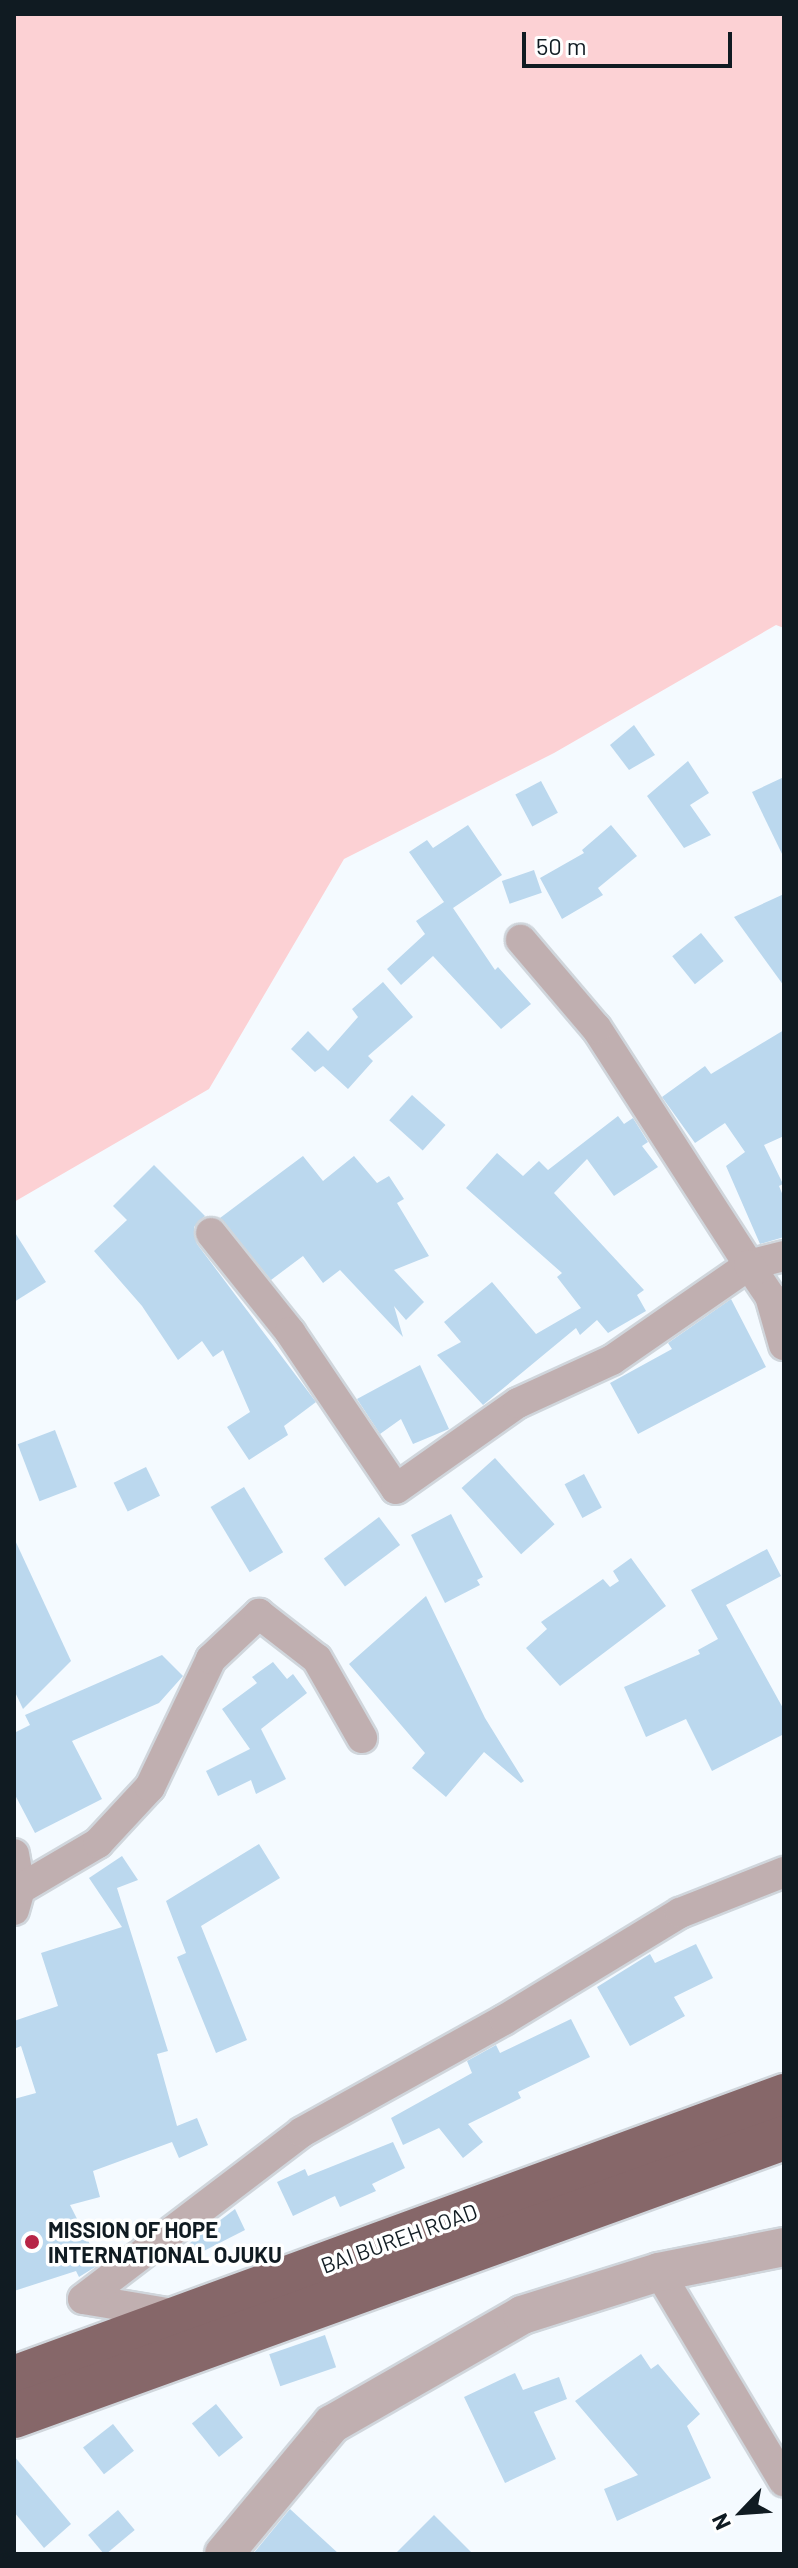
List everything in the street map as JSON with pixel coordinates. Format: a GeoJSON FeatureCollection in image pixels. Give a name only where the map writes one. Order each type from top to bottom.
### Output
{"type":"FeatureCollection","features":[{"type":"Feature","properties":{"kind":"highway","name":"BAI BUREH ROAD"},"geometry":{"type":"LineString","coordinates":[[14,2378],[784,2096]]}},
{"type":"Feature","properties":{"kind":"highway","name":"BAI BUREH ROAD"},"geometry":{"type":"LineString","coordinates":[[14,2416],[784,2138]]}},
{"type":"Feature","properties":{"kind":"street"},"geometry":{"type":"LineString","coordinates":[[521,940],[596,1028],[770,1296],[784,1345]]}},
{"type":"Feature","properties":{"kind":"street"},"geometry":{"type":"LineString","coordinates":[[211,1233],[290,1332],[396,1489],[518,1403],[612,1360],[749,1265],[784,1256]]}},
{"type":"Feature","properties":{"kind":"street"},"geometry":{"type":"LineString","coordinates":[[14,1854],[16,1893],[98,1843],[150,1787],[211,1659],[259,1614],[317,1659],[362,1738]]}},
{"type":"Feature","properties":{"kind":"street"},"geometry":{"type":"LineString","coordinates":[[190,2316],[83,2299],[302,2132],[504,2020],[680,1913],[784,1872]]}},
{"type":"Feature","properties":{"kind":"street"},"geometry":{"type":"LineString","coordinates":[[224,2554],[332,2424],[522,2315],[659,2272],[784,2247]]}},
{"type":"Feature","properties":{"kind":"street"},"geometry":{"type":"LineString","coordinates":[[659,2272],[784,2482]]}},
{"type":"Feature","properties":{"kind":"shaded area"},"geometry":{"type":"Polygon","coordinates":[[[14,14],[784,14],[784,628],[776,625],[554,753],[344,859],[209,1089],[14,1202],[14,14]]]}},
{"type":"Feature","properties":{"kind":"building"},"geometry":{"type":"Polygon","coordinates":[[[634,725],[655,755],[629,770],[610,745],[634,725]]]}},
{"type":"Feature","properties":{"kind":"building"},"geometry":{"type":"Polygon","coordinates":[[[688,761],[709,793],[690,805],[711,835],[684,848],[647,796],[688,761]]]}},
{"type":"Feature","properties":{"kind":"building"},"geometry":{"type":"Polygon","coordinates":[[[784,777],[784,858],[752,792],[784,777]]]}},
{"type":"Feature","properties":{"kind":"building"},"geometry":{"type":"Polygon","coordinates":[[[541,781],[558,813],[532,826],[515,795],[541,781]]]}},
{"type":"Feature","properties":{"kind":"building"},"geometry":{"type":"Polygon","coordinates":[[[468,825],[502,875],[453,908],[495,970],[498,967],[531,1004],[501,1029],[433,956],[401,985],[387,969],[425,934],[416,921],[444,902],[409,852],[427,840],[433,848],[468,825]]]}},
{"type":"Feature","properties":{"kind":"building"},"geometry":{"type":"Polygon","coordinates":[[[611,825],[637,856],[598,888],[603,895],[562,919],[540,878],[584,853],[582,850],[611,825]]]}},
{"type":"Feature","properties":{"kind":"building"},"geometry":{"type":"Polygon","coordinates":[[[534,870],[542,893],[510,904],[502,881],[534,870]]]}},
{"type":"Feature","properties":{"kind":"building"},"geometry":{"type":"Polygon","coordinates":[[[784,894],[784,986],[734,917],[784,894]]]}},
{"type":"Feature","properties":{"kind":"building"},"geometry":{"type":"Polygon","coordinates":[[[701,933],[724,961],[695,984],[672,956],[701,933]]]}},
{"type":"Feature","properties":{"kind":"building"},"geometry":{"type":"Polygon","coordinates":[[[383,982],[413,1017],[368,1056],[373,1061],[348,1089],[323,1066],[315,1072],[291,1049],[308,1031],[328,1051],[358,1017],[352,1009],[383,982]]]}},
{"type":"Feature","properties":{"kind":"building"},"geometry":{"type":"Polygon","coordinates":[[[784,1030],[784,1136],[764,1145],[783,1184],[779,1186],[784,1198],[784,1237],[760,1244],[726,1166],[745,1152],[725,1123],[695,1143],[662,1097],[705,1066],[711,1074],[784,1030]]]}},
{"type":"Feature","properties":{"kind":"building"},"geometry":{"type":"Polygon","coordinates":[[[412,1095],[445,1125],[423,1150],[389,1120],[412,1095]]]}},
{"type":"Feature","properties":{"kind":"building"},"geometry":{"type":"Polygon","coordinates":[[[618,1116],[624,1124],[633,1118],[648,1142],[642,1146],[658,1167],[614,1196],[587,1159],[554,1193],[644,1290],[637,1295],[646,1311],[608,1333],[597,1320],[580,1335],[576,1328],[483,1405],[437,1355],[461,1342],[444,1322],[492,1282],[536,1334],[581,1308],[557,1277],[562,1273],[466,1188],[497,1153],[523,1176],[539,1161],[548,1170],[618,1116]]]}},
{"type":"Feature","properties":{"kind":"building"},"geometry":{"type":"Polygon","coordinates":[[[303,1156],[323,1181],[354,1156],[377,1183],[389,1176],[404,1199],[397,1203],[429,1256],[394,1270],[424,1302],[406,1320],[394,1306],[403,1337],[340,1270],[323,1283],[303,1256],[271,1280],[220,1218],[303,1156]]]}},
{"type":"Feature","properties":{"kind":"building"},"geometry":{"type":"Polygon","coordinates":[[[154,1165],[205,1216],[194,1227],[197,1244],[316,1402],[284,1426],[288,1435],[249,1460],[227,1427],[250,1412],[223,1350],[213,1357],[202,1341],[178,1360],[142,1306],[94,1251],[127,1220],[113,1206],[154,1165]]]}},
{"type":"Feature","properties":{"kind":"building"},"geometry":{"type":"Polygon","coordinates":[[[14,1231],[46,1282],[14,1302],[14,1231]]]}},
{"type":"Feature","properties":{"kind":"building"},"geometry":{"type":"Polygon","coordinates":[[[731,1299],[766,1367],[638,1434],[610,1383],[672,1349],[668,1343],[731,1299]]]}},
{"type":"Feature","properties":{"kind":"building"},"geometry":{"type":"Polygon","coordinates":[[[420,1365],[449,1429],[413,1444],[401,1419],[380,1434],[357,1399],[420,1365]]]}},
{"type":"Feature","properties":{"kind":"building"},"geometry":{"type":"Polygon","coordinates":[[[55,1430],[77,1487],[40,1501],[18,1444],[55,1430]]]}},
{"type":"Feature","properties":{"kind":"building"},"geometry":{"type":"Polygon","coordinates":[[[495,1458],[555,1524],[521,1554],[462,1488],[495,1458]]]}},
{"type":"Feature","properties":{"kind":"building"},"geometry":{"type":"Polygon","coordinates":[[[146,1467],[160,1496],[128,1512],[114,1483],[146,1467]]]}},
{"type":"Feature","properties":{"kind":"building"},"geometry":{"type":"Polygon","coordinates":[[[584,1474],[602,1508],[582,1518],[565,1484],[584,1474]]]}},
{"type":"Feature","properties":{"kind":"building"},"geometry":{"type":"Polygon","coordinates":[[[244,1487],[283,1552],[250,1572],[211,1507],[244,1487]]]}},
{"type":"Feature","properties":{"kind":"building"},"geometry":{"type":"Polygon","coordinates":[[[451,1514],[483,1577],[477,1580],[480,1585],[445,1603],[411,1535],[451,1514]]]}},
{"type":"Feature","properties":{"kind":"building"},"geometry":{"type":"Polygon","coordinates":[[[379,1517],[400,1545],[345,1586],[324,1559],[379,1517]]]}},
{"type":"Feature","properties":{"kind":"building"},"geometry":{"type":"Polygon","coordinates":[[[14,1538],[71,1661],[23,1709],[14,1690],[14,1538]]]}},
{"type":"Feature","properties":{"kind":"building"},"geometry":{"type":"Polygon","coordinates":[[[767,1549],[781,1576],[726,1605],[784,1710],[784,1734],[712,1771],[686,1719],[646,1737],[624,1687],[700,1654],[698,1650],[718,1639],[691,1590],[767,1549]]]}},
{"type":"Feature","properties":{"kind":"building"},"geometry":{"type":"Polygon","coordinates":[[[631,1558],[666,1606],[560,1686],[526,1648],[547,1629],[541,1622],[603,1579],[610,1587],[619,1581],[613,1571],[631,1558]]]}},
{"type":"Feature","properties":{"kind":"building"},"geometry":{"type":"Polygon","coordinates":[[[426,1596],[485,1718],[524,1781],[521,1783],[484,1752],[446,1797],[412,1768],[425,1753],[349,1664],[426,1596]]]}},
{"type":"Feature","properties":{"kind":"building"},"geometry":{"type":"Polygon","coordinates":[[[162,1655],[183,1676],[159,1703],[72,1741],[102,1799],[35,1833],[14,1793],[14,1733],[30,1725],[25,1715],[162,1655]]]}},
{"type":"Feature","properties":{"kind":"building"},"geometry":{"type":"Polygon","coordinates":[[[273,1662],[287,1679],[293,1674],[307,1693],[261,1729],[286,1779],[256,1794],[251,1780],[218,1796],[206,1771],[250,1749],[222,1709],[257,1683],[252,1677],[273,1662]]]}},
{"type":"Feature","properties":{"kind":"building"},"geometry":{"type":"Polygon","coordinates":[[[259,1844],[280,1878],[201,1926],[247,2040],[216,2053],[177,1957],[186,1953],[166,1901],[259,1844]]]}},
{"type":"Feature","properties":{"kind":"building"},"geometry":{"type":"Polygon","coordinates":[[[122,1856],[138,1880],[117,1888],[168,2051],[157,2054],[177,2126],[197,2118],[208,2145],[179,2158],[172,2142],[93,2171],[100,2197],[70,2205],[100,2264],[79,2277],[76,2271],[14,2291],[14,2099],[36,2093],[21,2046],[14,2049],[14,2021],[58,2006],[41,1953],[122,1927],[89,1878],[122,1856]]]}},
{"type":"Feature","properties":{"kind":"building"},"geometry":{"type":"Polygon","coordinates":[[[696,1944],[713,1978],[674,1997],[685,2016],[630,2046],[597,1987],[650,1954],[655,1963],[696,1944]]]}},
{"type":"Feature","properties":{"kind":"building"},"geometry":{"type":"Polygon","coordinates":[[[571,2019],[590,2057],[518,2092],[521,2098],[468,2124],[483,2142],[463,2158],[439,2128],[403,2145],[391,2118],[472,2073],[467,2061],[496,2045],[500,2053],[571,2019]]]}},
{"type":"Feature","properties":{"kind":"building"},"geometry":{"type":"Polygon","coordinates":[[[393,2142],[405,2168],[372,2184],[376,2191],[340,2207],[335,2196],[293,2216],[277,2182],[305,2169],[308,2176],[393,2142]]]}},
{"type":"Feature","properties":{"kind":"building"},"geometry":{"type":"Polygon","coordinates":[[[235,2209],[245,2230],[188,2259],[182,2249],[235,2209]]]}},
{"type":"Feature","properties":{"kind":"building"},"geometry":{"type":"Polygon","coordinates":[[[325,2335],[336,2367],[280,2386],[269,2354],[325,2335]]]}},
{"type":"Feature","properties":{"kind":"building"},"geometry":{"type":"Polygon","coordinates":[[[641,2354],[651,2369],[658,2364],[700,2414],[687,2426],[711,2478],[617,2521],[604,2489],[638,2475],[575,2401],[641,2354]]]}},
{"type":"Feature","properties":{"kind":"building"},"geometry":{"type":"Polygon","coordinates":[[[515,2373],[523,2390],[559,2377],[567,2399],[534,2412],[556,2459],[505,2483],[464,2397],[515,2373]]]}},
{"type":"Feature","properties":{"kind":"building"},"geometry":{"type":"Polygon","coordinates":[[[216,2404],[243,2437],[219,2457],[192,2424],[216,2404]]]}},
{"type":"Feature","properties":{"kind":"building"},"geometry":{"type":"Polygon","coordinates":[[[113,2424],[134,2451],[104,2474],[83,2447],[113,2424]]]}},
{"type":"Feature","properties":{"kind":"building"},"geometry":{"type":"Polygon","coordinates":[[[14,2456],[71,2524],[44,2548],[14,2512],[14,2456]]]}},
{"type":"Feature","properties":{"kind":"building"},"geometry":{"type":"Polygon","coordinates":[[[290,2509],[339,2554],[253,2554],[290,2509]]]}},
{"type":"Feature","properties":{"kind":"building"},"geometry":{"type":"Polygon","coordinates":[[[118,2510],[135,2530],[106,2554],[88,2535],[118,2510]]]}},
{"type":"Feature","properties":{"kind":"building"},"geometry":{"type":"Polygon","coordinates":[[[434,2515],[473,2554],[395,2554],[434,2515]]]}},
{"type":"Feature","properties":{"kind":"place","name":"MISSION OF HOPE INTERNATIONAL OJUKU"},"geometry":{"type":"Point","coordinates":[32,2242]}}]}
